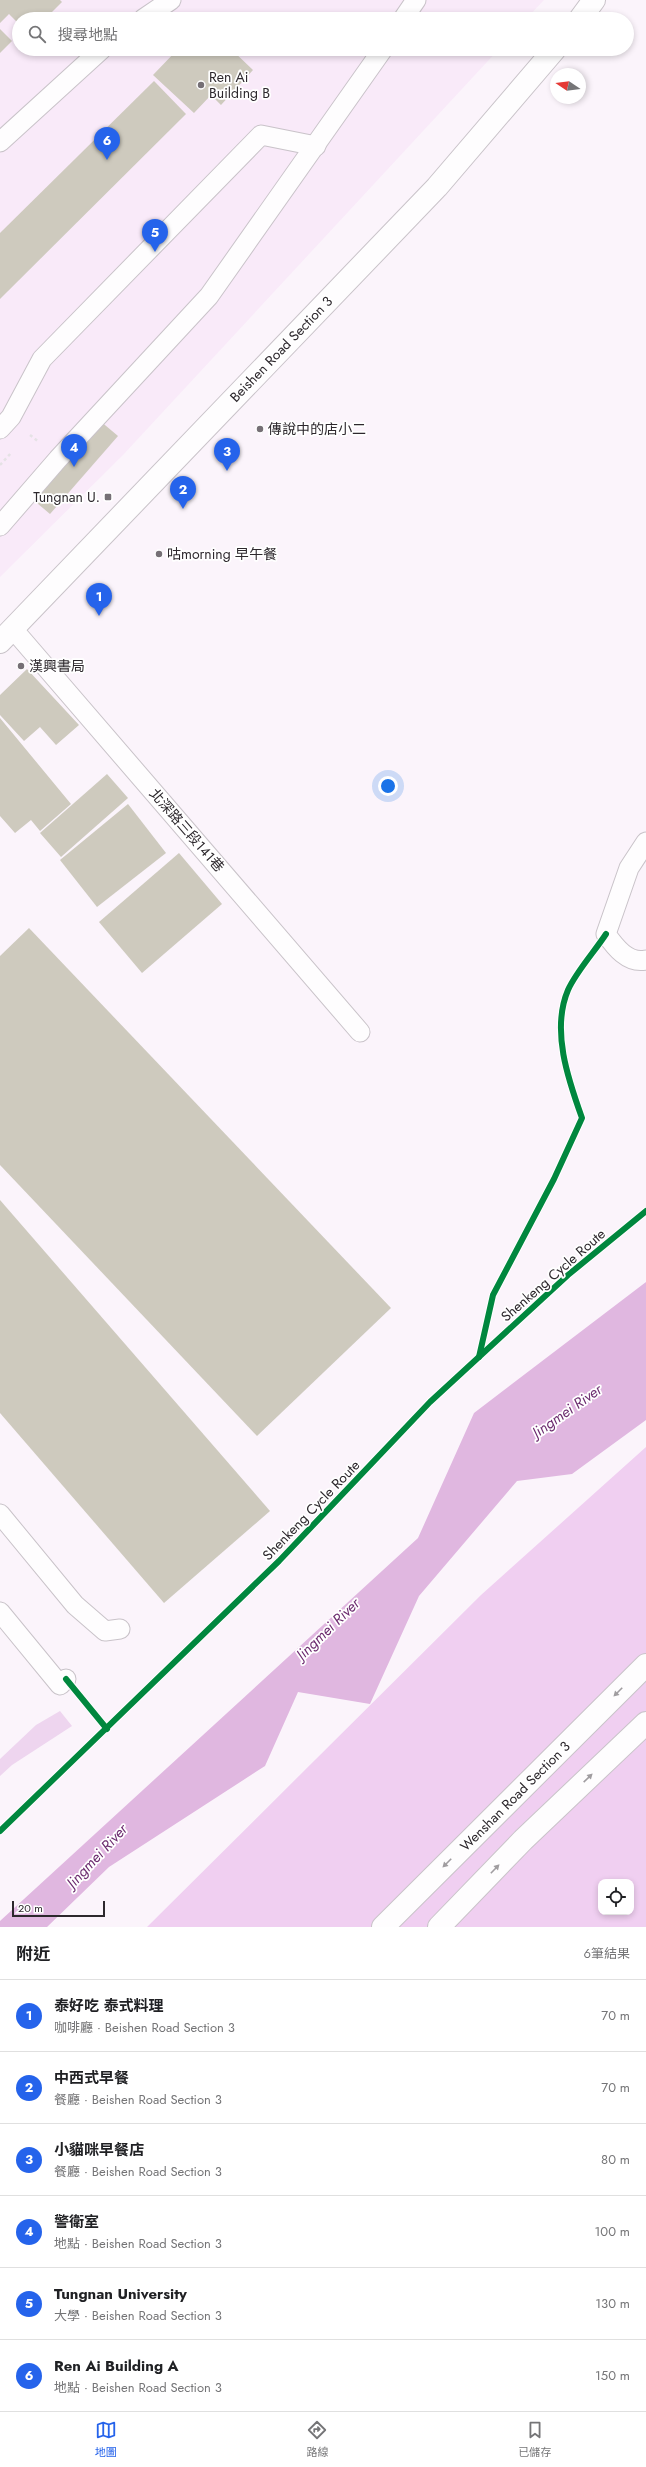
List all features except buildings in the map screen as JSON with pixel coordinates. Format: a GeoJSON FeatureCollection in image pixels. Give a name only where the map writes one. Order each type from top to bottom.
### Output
{"type":"FeatureCollection","features":[{"type":"Feature","properties":{"kind":"main road"},"geometry":{"type":"LineString","coordinates":[[585,12],[594,0]]}},
{"type":"Feature","properties":{"kind":"main road","name":"Beishen Road Section 3"},"geometry":{"type":"LineString","coordinates":[[7,635],[437,187],[549,56]]}},
{"type":"Feature","properties":{"kind":"main road","name":"Wenshan Road Section 3"},"geometry":{"type":"LineString","coordinates":[[383,1927],[646,1665]]}},
{"type":"Feature","properties":{"kind":"main road"},"geometry":{"type":"LineString","coordinates":[[439,1927],[523,1840],[646,1723]]}},
{"type":"Feature","properties":{"kind":"lane"},"geometry":{"type":"LineString","coordinates":[[153,12],[171,0]]}},
{"type":"Feature","properties":{"kind":"lane"},"geometry":{"type":"LineString","coordinates":[[408,12],[416,0]]}},
{"type":"Feature","properties":{"kind":"lane"},"geometry":{"type":"LineString","coordinates":[[0,142],[94,56]]}},
{"type":"Feature","properties":{"kind":"lane"},"geometry":{"type":"LineString","coordinates":[[0,526],[58,459],[209,296],[378,56]]}},
{"type":"Feature","properties":{"kind":"lane"},"geometry":{"type":"LineString","coordinates":[[0,429],[11,417],[42,359],[261,135],[316,146]]}},
{"type":"Feature","properties":{"kind":"lane","name":"北深路三段141巷"},"geometry":{"type":"LineString","coordinates":[[7,635],[360,1032]]}},
{"type":"Feature","properties":{"kind":"lane"},"geometry":{"type":"LineString","coordinates":[[646,842],[629,868],[606,934],[619,952],[640,961],[646,960]]}},
{"type":"Feature","properties":{"kind":"lane"},"geometry":{"type":"LineString","coordinates":[[0,1514],[75,1605],[105,1631],[120,1629]]}},
{"type":"Feature","properties":{"kind":"lane"},"geometry":{"type":"LineString","coordinates":[[0,1612],[60,1685],[66,1679]]}},
{"type":"Feature","properties":{"kind":"path"},"geometry":{"type":"LineString","coordinates":[[26,440],[31,435],[58,459]]}},
{"type":"Feature","properties":{"kind":"path"},"geometry":{"type":"LineString","coordinates":[[0,465],[15,450]]}},
{"type":"Feature","properties":{"kind":"shaded area"},"geometry":{"type":"Polygon","coordinates":[[[0,0],[544,0],[533,12],[12,12],[12,56],[493,56],[123,455],[0,577],[0,0]]]}},
{"type":"Feature","properties":{"kind":"shaded area"},"geometry":{"type":"Polygon","coordinates":[[[646,1447],[646,1927],[147,1927],[481,1595],[646,1447]]]}},
{"type":"Feature","properties":{"kind":"shaded area"},"geometry":{"type":"Polygon","coordinates":[[[60,1711],[72,1726],[12,1765],[0,1776],[0,1759],[36,1725],[60,1711]]]}},
{"type":"Feature","properties":{"kind":"water","name":"Jingmei River"},"geometry":{"type":"Polygon","coordinates":[[[646,1282],[646,1420],[572,1474],[517,1481],[419,1596],[370,1704],[298,1692],[265,1766],[109,1867],[47,1927],[0,1927],[0,1921],[418,1538],[474,1413],[646,1282]]]}},
{"type":"Feature","properties":{"kind":"cycle path","name":"Shenkeng Cycle Route"},"geometry":{"type":"LineString","coordinates":[[479,1357],[493,1295],[554,1179],[582,1118],[563,1054],[561,1038],[563,1005],[571,983],[606,934]]}},
{"type":"Feature","properties":{"kind":"cycle path","name":"Shenkeng Cycle Route"},"geometry":{"type":"LineString","coordinates":[[0,1831],[279,1561],[430,1402],[568,1275],[646,1211]]}},
{"type":"Feature","properties":{"kind":"cycle path"},"geometry":{"type":"LineString","coordinates":[[66,1679],[107,1729]]}},
{"type":"Feature","properties":{"kind":"place","name":"Ren Ai Building B"},"geometry":{"type":"Point","coordinates":[201,85]}},
{"type":"Feature","properties":{"kind":"place","name":"Ren Ai Building A"},"geometry":{"type":"Point","coordinates":[107,160]}},
{"type":"Feature","properties":{"kind":"place","name":"Tungnan University"},"geometry":{"type":"Point","coordinates":[155,252]}},
{"type":"Feature","properties":{"kind":"place","name":"傳說中的店小二"},"geometry":{"type":"Point","coordinates":[260,429]}},
{"type":"Feature","properties":{"kind":"place","name":"警衛室"},"geometry":{"type":"Point","coordinates":[74,467]}},
{"type":"Feature","properties":{"kind":"place","name":"小貓咪早餐店"},"geometry":{"type":"Point","coordinates":[227,471]}},
{"type":"Feature","properties":{"kind":"place","name":"Tungnan U."},"geometry":{"type":"Point","coordinates":[108,497]}},
{"type":"Feature","properties":{"kind":"place","name":"中西式早餐"},"geometry":{"type":"Point","coordinates":[183,509]}},
{"type":"Feature","properties":{"kind":"place","name":"咕morning 早午餐"},"geometry":{"type":"Point","coordinates":[159,554]}},
{"type":"Feature","properties":{"kind":"place","name":"泰好吃 泰式料理"},"geometry":{"type":"Point","coordinates":[99,616]}},
{"type":"Feature","properties":{"kind":"place","name":"漢興書局"},"geometry":{"type":"Point","coordinates":[21,666]}}]}
